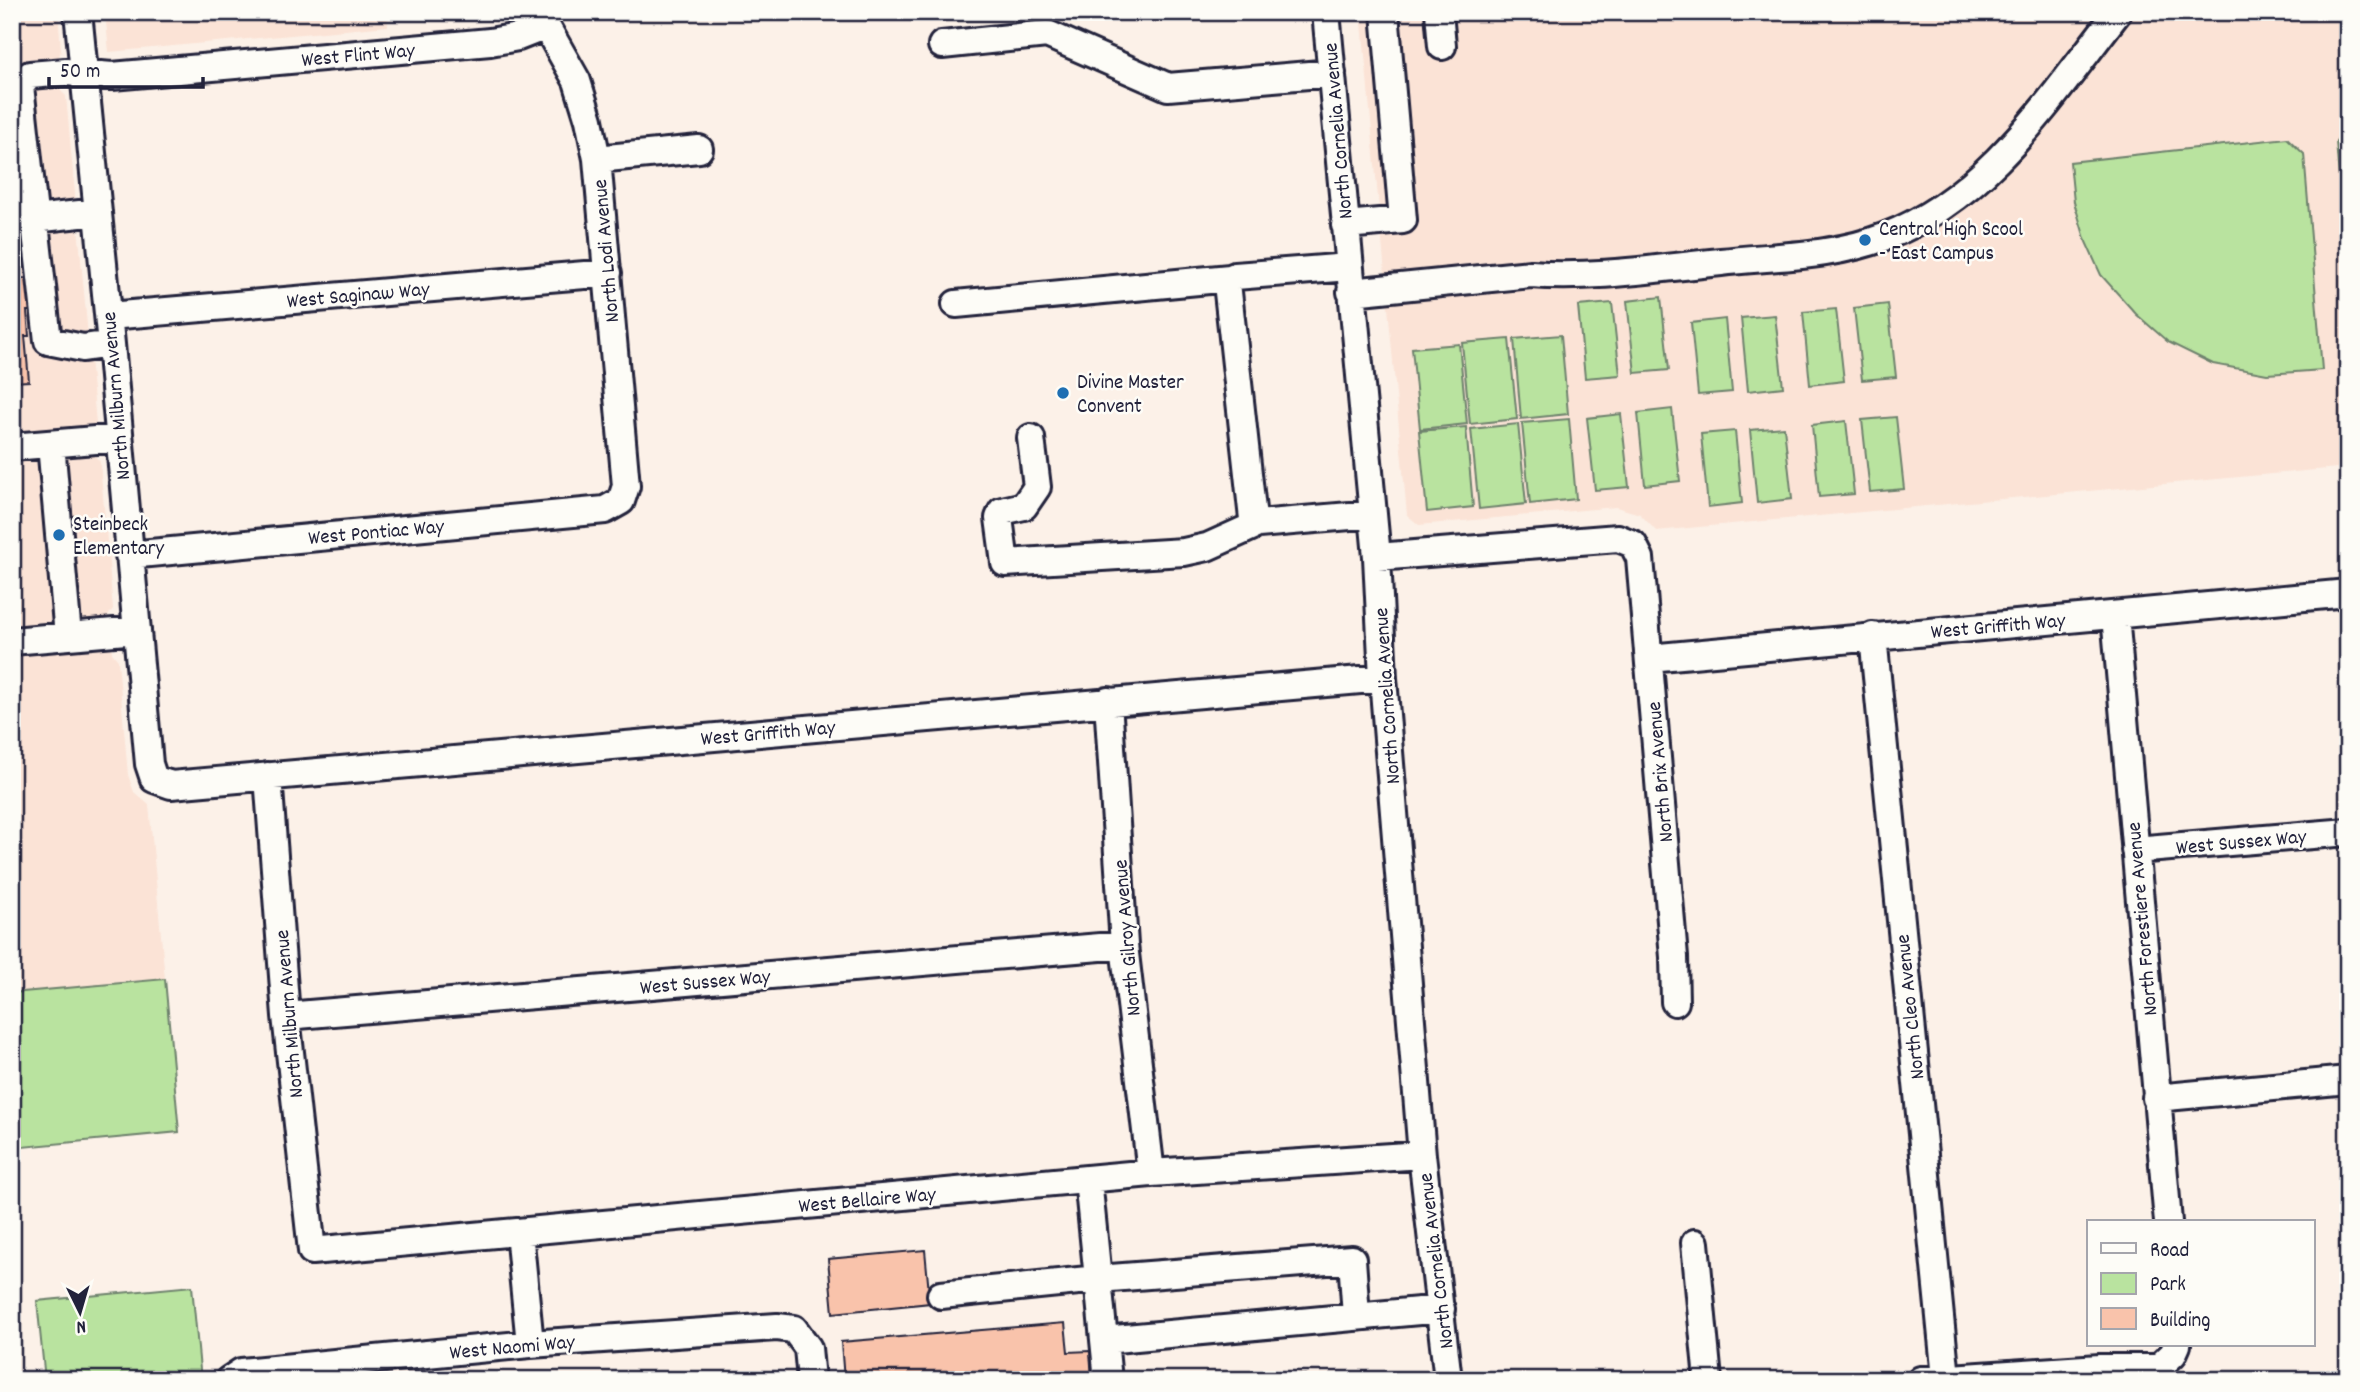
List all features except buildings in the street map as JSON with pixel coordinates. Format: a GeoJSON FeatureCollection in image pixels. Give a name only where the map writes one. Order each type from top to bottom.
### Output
{"type":"FeatureCollection","features":[{"type":"Feature","properties":{"kind":"street","name":"North Milburn Avenue"},"geometry":{"type":"LineString","coordinates":[[78,12],[109,316],[149,764],[154,779]]}},
{"type":"Feature","properties":{"kind":"street","name":"North Cornelia Avenue"},"geometry":{"type":"LineString","coordinates":[[1326,12],[1377,557],[1383,678],[1422,1155],[1448,1380]]}},
{"type":"Feature","properties":{"kind":"street"},"geometry":{"type":"LineString","coordinates":[[1345,225],[1403,220],[1385,12]]}},
{"type":"Feature","properties":{"kind":"street"},"geometry":{"type":"LineString","coordinates":[[1440,12],[1442,46]]}},
{"type":"Feature","properties":{"kind":"street"},"geometry":{"type":"LineString","coordinates":[[956,304],[1234,276],[1350,279],[1531,274],[1554,276],[1836,250],[1883,237],[1954,199],[1994,165],[2022,134],[2118,12]]}},
{"type":"Feature","properties":{"kind":"street","name":"West Flint Way"},"geometry":{"type":"LineString","coordinates":[[111,344],[83,348],[48,341],[20,86],[30,75],[66,72],[112,76],[490,42],[518,37],[542,19]]}},
{"type":"Feature","properties":{"kind":"street","name":"North Lodi Avenue"},"geometry":{"type":"LineString","coordinates":[[542,19],[577,81],[597,159],[626,486],[621,501]]}},
{"type":"Feature","properties":{"kind":"street"},"geometry":{"type":"LineString","coordinates":[[942,45],[1047,34],[1168,87],[1332,73]]}},
{"type":"Feature","properties":{"kind":"street"},"geometry":{"type":"LineString","coordinates":[[597,159],[699,149]]}},
{"type":"Feature","properties":{"kind":"street"},"geometry":{"type":"LineString","coordinates":[[34,219],[98,212]]}},
{"type":"Feature","properties":{"kind":"street","name":"West Saginaw Way"},"geometry":{"type":"LineString","coordinates":[[109,316],[608,273]]}},
{"type":"Feature","properties":{"kind":"street"},"geometry":{"type":"LineString","coordinates":[[1230,278],[1227,283],[1253,519],[1258,524]]}},
{"type":"Feature","properties":{"kind":"street"},"geometry":{"type":"LineString","coordinates":[[12,447],[119,438]]}},
{"type":"Feature","properties":{"kind":"street"},"geometry":{"type":"LineString","coordinates":[[1031,438],[1037,487],[1024,506],[1002,511],[999,518],[1005,563],[1184,552],[1207,547],[1258,524],[1373,514]]}},
{"type":"Feature","properties":{"kind":"street"},"geometry":{"type":"LineString","coordinates":[[51,444],[68,636]]}},
{"type":"Feature","properties":{"kind":"street","name":"West Pontiac Way"},"geometry":{"type":"LineString","coordinates":[[130,555],[606,510],[621,501]]}},
{"type":"Feature","properties":{"kind":"street","name":"North Brix Avenue"},"geometry":{"type":"LineString","coordinates":[[1377,557],[1618,538],[1633,544],[1640,558],[1674,957],[1675,1002]]}},
{"type":"Feature","properties":{"kind":"street","name":"West Griffith Way"},"geometry":{"type":"LineString","coordinates":[[1649,658],[2348,593]]}},
{"type":"Feature","properties":{"kind":"street","name":"North Forestiere Avenue"},"geometry":{"type":"LineString","coordinates":[[2115,615],[2168,1220]]}},
{"type":"Feature","properties":{"kind":"street"},"geometry":{"type":"LineString","coordinates":[[12,641],[137,630]]}},
{"type":"Feature","properties":{"kind":"street","name":"North Cleo Avenue"},"geometry":{"type":"LineString","coordinates":[[1873,636],[1933,1379]]}},
{"type":"Feature","properties":{"kind":"street","name":"West Griffith Way"},"geometry":{"type":"LineString","coordinates":[[154,779],[171,785],[1383,678]]}},
{"type":"Feature","properties":{"kind":"street","name":"North Gilroy Avenue"},"geometry":{"type":"LineString","coordinates":[[1108,701],[1124,945],[1151,1173]]}},
{"type":"Feature","properties":{"kind":"street","name":"North Milburn Avenue"},"geometry":{"type":"LineString","coordinates":[[268,776],[286,1016],[312,1251]]}},
{"type":"Feature","properties":{"kind":"street","name":"West Sussex Way"},"geometry":{"type":"LineString","coordinates":[[2135,850],[2348,832]]}},
{"type":"Feature","properties":{"kind":"street","name":"West Sussex Way"},"geometry":{"type":"LineString","coordinates":[[286,1016],[1124,945]]}},
{"type":"Feature","properties":{"kind":"street"},"geometry":{"type":"LineString","coordinates":[[2156,1098],[2348,1080]]}},
{"type":"Feature","properties":{"kind":"street","name":"West Bellaire Way"},"geometry":{"type":"LineString","coordinates":[[312,1251],[1151,1173],[1422,1155]]}},
{"type":"Feature","properties":{"kind":"street"},"geometry":{"type":"LineString","coordinates":[[1088,1179],[1108,1380]]}},
{"type":"Feature","properties":{"kind":"street"},"geometry":{"type":"LineString","coordinates":[[519,1232],[530,1343]]}},
{"type":"Feature","properties":{"kind":"street"},"geometry":{"type":"LineString","coordinates":[[1695,1243],[1708,1380]]}},
{"type":"Feature","properties":{"kind":"street"},"geometry":{"type":"LineString","coordinates":[[941,1295],[1098,1279],[1352,1259],[1356,1316]]}},
{"type":"Feature","properties":{"kind":"street"},"geometry":{"type":"LineString","coordinates":[[1104,1340],[1440,1309]]}},
{"type":"Feature","properties":{"kind":"street","name":"West Naomi Way"},"geometry":{"type":"LineString","coordinates":[[230,1378],[241,1372],[530,1343],[777,1327],[794,1329],[808,1348],[811,1380]]}},
{"type":"Feature","properties":{"kind":"street"},"geometry":{"type":"LineString","coordinates":[[1933,1379],[2100,1368],[2161,1374],[2177,1346]]}},
{"type":"Feature","properties":{"kind":"shaded area","name":"Steinbeck Elementary"},"geometry":{"type":"Polygon","coordinates":[[[12,12],[58,12],[61,91],[66,96],[96,423],[92,428],[95,456],[100,462],[113,609],[108,616],[112,653],[118,660],[128,775],[134,792],[149,805],[165,979],[12,993],[12,12]]]}},
{"type":"Feature","properties":{"kind":"shaded area"},"geometry":{"type":"Polygon","coordinates":[[[105,12],[387,12],[388,26],[109,52],[105,12]]]}},
{"type":"Feature","properties":{"kind":"shaded area","name":"Central High Scool - East Campus"},"geometry":{"type":"Polygon","coordinates":[[[1361,12],[2348,12],[2348,467],[1656,531],[1640,514],[1616,507],[1419,525],[1407,515],[1361,12]]]}},
{"type":"Feature","properties":{"kind":"green space"},"geometry":{"type":"Polygon","coordinates":[[[2348,127],[2348,283],[2336,142],[2348,127]]]}},
{"type":"Feature","properties":{"kind":"green space"},"geometry":{"type":"Polygon","coordinates":[[[2287,138],[2304,154],[2322,370],[2267,374],[2213,364],[2168,342],[2136,314],[2101,275],[2086,242],[2074,202],[2070,162],[2287,138]]]}},
{"type":"Feature","properties":{"kind":"green space"},"geometry":{"type":"Polygon","coordinates":[[[1661,297],[1669,370],[1635,373],[1627,301],[1661,297]]]}},
{"type":"Feature","properties":{"kind":"green space"},"geometry":{"type":"Polygon","coordinates":[[[1612,303],[1620,375],[1585,378],[1578,306],[1612,303]]]}},
{"type":"Feature","properties":{"kind":"green space"},"geometry":{"type":"Polygon","coordinates":[[[1888,304],[1896,377],[1862,380],[1854,308],[1888,304]]]}},
{"type":"Feature","properties":{"kind":"green space"},"geometry":{"type":"Polygon","coordinates":[[[1836,309],[1844,381],[1810,385],[1803,312],[1836,309]]]}},
{"type":"Feature","properties":{"kind":"green space"},"geometry":{"type":"Polygon","coordinates":[[[1775,315],[1783,387],[1748,391],[1741,318],[1775,315]]]}},
{"type":"Feature","properties":{"kind":"green space"},"geometry":{"type":"Polygon","coordinates":[[[1725,319],[1732,392],[1698,395],[1691,323],[1725,319]]]}},
{"type":"Feature","properties":{"kind":"green space"},"geometry":{"type":"Polygon","coordinates":[[[1561,335],[1568,414],[1521,419],[1514,339],[1561,335]]]}},
{"type":"Feature","properties":{"kind":"green space"},"geometry":{"type":"Polygon","coordinates":[[[1509,339],[1517,419],[1470,424],[1462,343],[1509,339]]]}},
{"type":"Feature","properties":{"kind":"green space"},"geometry":{"type":"Polygon","coordinates":[[[1459,344],[1467,424],[1420,429],[1412,348],[1459,344]]]}},
{"type":"Feature","properties":{"kind":"green space"},"geometry":{"type":"Polygon","coordinates":[[[1672,409],[1680,481],[1645,485],[1638,413],[1672,409]]]}},
{"type":"Feature","properties":{"kind":"green space"},"geometry":{"type":"Polygon","coordinates":[[[1621,414],[1629,487],[1595,490],[1587,418],[1621,414]]]}},
{"type":"Feature","properties":{"kind":"green space"},"geometry":{"type":"Polygon","coordinates":[[[1896,417],[1904,489],[1870,492],[1862,420],[1896,417]]]}},
{"type":"Feature","properties":{"kind":"green space"},"geometry":{"type":"Polygon","coordinates":[[[1569,419],[1576,499],[1530,504],[1522,423],[1569,419]]]}},
{"type":"Feature","properties":{"kind":"green space"},"geometry":{"type":"Polygon","coordinates":[[[1846,421],[1854,494],[1819,497],[1812,425],[1846,421]]]}},
{"type":"Feature","properties":{"kind":"green space"},"geometry":{"type":"Polygon","coordinates":[[[1518,424],[1526,504],[1479,509],[1471,429],[1518,424]]]}},
{"type":"Feature","properties":{"kind":"green space"},"geometry":{"type":"Polygon","coordinates":[[[1466,427],[1473,507],[1427,512],[1419,431],[1466,427]]]}},
{"type":"Feature","properties":{"kind":"green space"},"geometry":{"type":"Polygon","coordinates":[[[1784,427],[1792,499],[1757,503],[1750,430],[1784,427]]]}},
{"type":"Feature","properties":{"kind":"green space"},"geometry":{"type":"Polygon","coordinates":[[[1735,431],[1742,503],[1708,507],[1701,434],[1735,431]]]}},
{"type":"Feature","properties":{"kind":"green space"},"geometry":{"type":"Polygon","coordinates":[[[165,979],[179,1132],[12,1148],[12,993],[165,979]]]}},
{"type":"Feature","properties":{"kind":"green space"},"geometry":{"type":"Polygon","coordinates":[[[192,1286],[201,1380],[45,1380],[37,1301],[192,1286]]]}},
{"type":"Feature","properties":{"kind":"place","name":"Central High Scool - East Campus"},"geometry":{"type":"Point","coordinates":[1865,240]}},
{"type":"Feature","properties":{"kind":"place","name":"Divine Master Convent"},"geometry":{"type":"Point","coordinates":[1063,393]}},
{"type":"Feature","properties":{"kind":"place","name":"Steinbeck Elementary"},"geometry":{"type":"Point","coordinates":[59,535]}}]}
